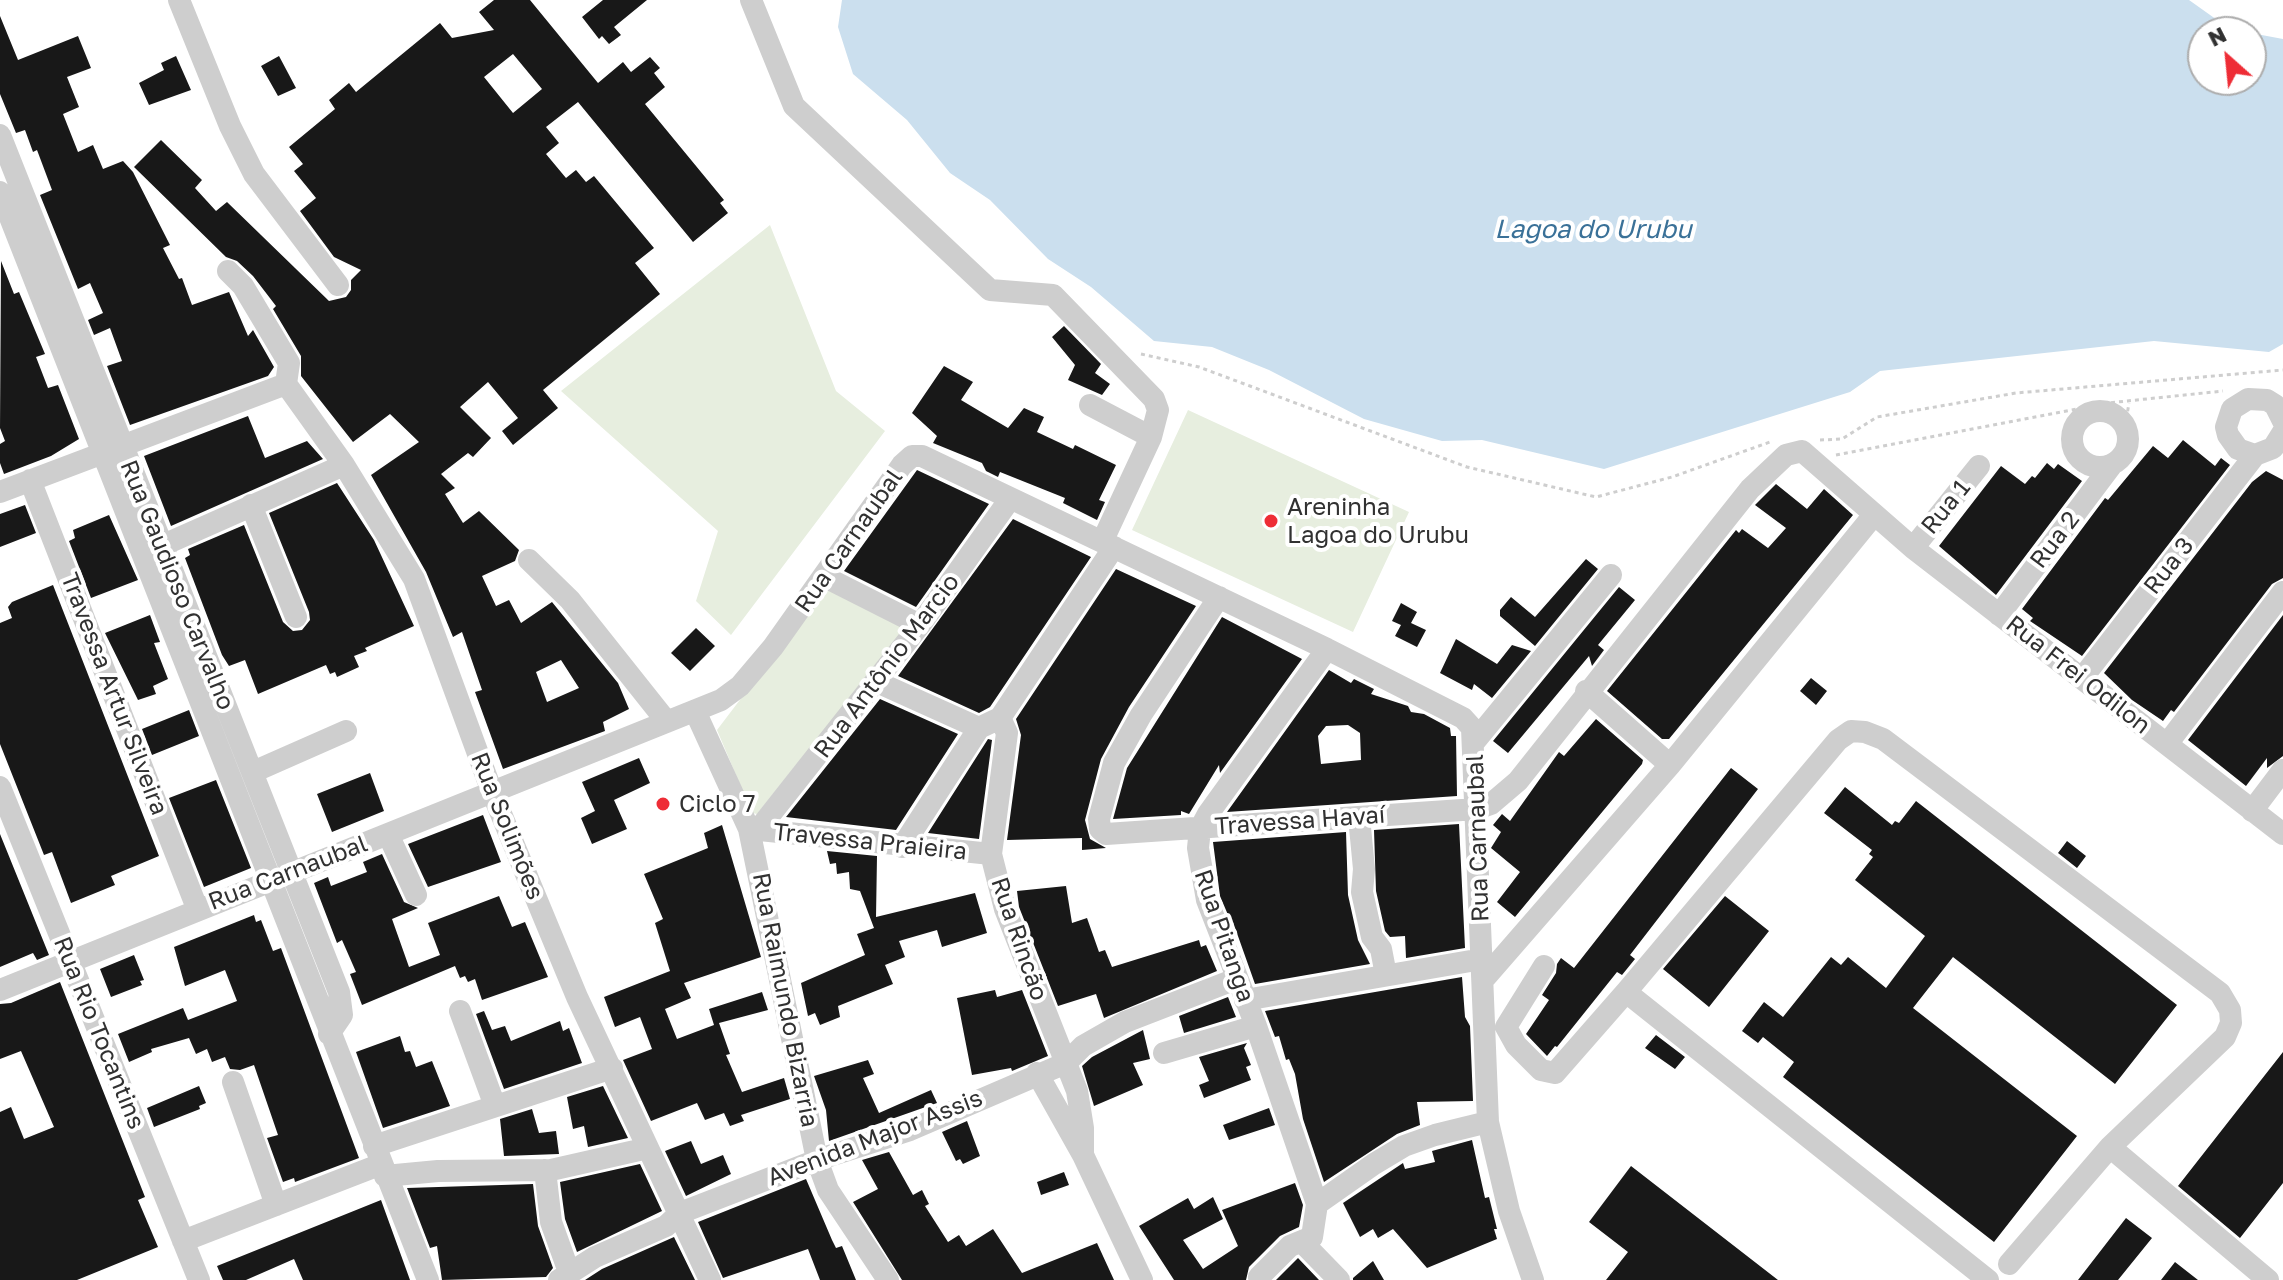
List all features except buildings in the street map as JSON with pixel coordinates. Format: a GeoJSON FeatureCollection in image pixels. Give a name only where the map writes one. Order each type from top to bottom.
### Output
{"type":"FeatureCollection","features":[{"type":"Feature","properties":{"kind":"street"},"geometry":{"type":"LineString","coordinates":[[179,0],[230,126],[254,174],[338,285]]}},
{"type":"Feature","properties":{"kind":"street"},"geometry":{"type":"LineString","coordinates":[[751,0],[794,106],[990,290],[1053,295],[1154,399],[1158,410],[1151,437],[1108,544],[1000,718],[979,728],[902,847]]}},
{"type":"Feature","properties":{"kind":"street","name":"Rua Gaudioso Carvalho"},"geometry":{"type":"LineString","coordinates":[[0,135],[110,448],[271,880],[379,1162],[428,1280]]}},
{"type":"Feature","properties":{"kind":"street","name":"Rua Gaudioso Carvalho"},"geometry":{"type":"LineString","coordinates":[[0,192],[110,448],[161,546],[293,872],[343,1003],[339,1024],[329,1034]]}},
{"type":"Feature","properties":{"kind":"street"},"geometry":{"type":"LineString","coordinates":[[0,492],[286,384],[289,363],[243,286],[228,271]]}},
{"type":"Feature","properties":{"kind":"street","name":"Rua Solimões"},"geometry":{"type":"LineString","coordinates":[[286,384],[344,465],[414,579],[492,792],[577,997],[710,1280]]}},
{"type":"Feature","properties":{"kind":"street"},"geometry":{"type":"LineString","coordinates":[[2255,455],[2238,449],[2228,435],[2228,418],[2232,409],[2248,399],[2258,398],[2275,405],[2283,421]]}},
{"type":"Feature","properties":{"kind":"street"},"geometry":{"type":"LineString","coordinates":[[1090,405],[1151,437]]}},
{"type":"Feature","properties":{"kind":"street"},"geometry":{"type":"LineString","coordinates":[[2111,466],[2100,468],[2083,463],[2073,449],[2072,431],[2084,416],[2102,411],[2120,419],[2125,427]]}},
{"type":"Feature","properties":{"kind":"street","name":"Rua 2"},"geometry":{"type":"LineString","coordinates":[[1999,615],[2111,466],[2124,454],[2128,446],[2125,427]]}},
{"type":"Feature","properties":{"kind":"street","name":"Rua 3"},"geometry":{"type":"LineString","coordinates":[[2083,677],[2255,455],[2273,448],[2283,432]]}},
{"type":"Feature","properties":{"kind":"street"},"geometry":{"type":"LineString","coordinates":[[1477,809],[1491,804],[1518,781],[1586,691],[1771,466],[1786,455],[1816,450]]}},
{"type":"Feature","properties":{"kind":"street","name":"Rua Frei Odilon"},"geometry":{"type":"LineString","coordinates":[[1816,450],[1873,516],[2283,834]]}},
{"type":"Feature","properties":{"kind":"street","name":"Rua Carnaubal"},"geometry":{"type":"LineString","coordinates":[[0,990],[197,908],[721,700],[740,686],[825,577],[902,465],[912,456],[922,456],[1327,649],[1463,718],[1472,728],[1475,741],[1488,1122],[1509,1211],[1533,1280]]}},
{"type":"Feature","properties":{"kind":"street"},"geometry":{"type":"LineString","coordinates":[[161,546],[344,465]]}},
{"type":"Feature","properties":{"kind":"street","name":"Rua 1"},"geometry":{"type":"LineString","coordinates":[[1913,548],[1979,466]]}},
{"type":"Feature","properties":{"kind":"street","name":"Travessa Artur Silveira"},"geometry":{"type":"LineString","coordinates":[[30,480],[197,908]]}},
{"type":"Feature","properties":{"kind":"street","name":"Rua Antônio Marcio"},"geometry":{"type":"LineString","coordinates":[[754,830],[877,682],[1010,499]]}},
{"type":"Feature","properties":{"kind":"street"},"geometry":{"type":"LineString","coordinates":[[251,505],[296,617]]}},
{"type":"Feature","properties":{"kind":"street"},"geometry":{"type":"LineString","coordinates":[[1245,1000],[1386,975],[1483,970],[1670,765],[1873,516]]}},
{"type":"Feature","properties":{"kind":"street"},"geometry":{"type":"LineString","coordinates":[[529,560],[570,600],[667,722]]}},
{"type":"Feature","properties":{"kind":"street"},"geometry":{"type":"LineString","coordinates":[[1475,741],[1611,575]]}},
{"type":"Feature","properties":{"kind":"street"},"geometry":{"type":"LineString","coordinates":[[825,577],[920,625]]}},
{"type":"Feature","properties":{"kind":"street"},"geometry":{"type":"LineString","coordinates":[[2167,744],[2283,592]]}},
{"type":"Feature","properties":{"kind":"street","name":"Travessa Havaí"},"geometry":{"type":"LineString","coordinates":[[1219,597],[1141,715],[1114,763],[1099,819],[1100,829],[1106,834],[1477,809]]}},
{"type":"Feature","properties":{"kind":"street"},"geometry":{"type":"LineString","coordinates":[[1200,829],[1327,649]]}},
{"type":"Feature","properties":{"kind":"street"},"geometry":{"type":"LineString","coordinates":[[877,682],[979,728]]}},
{"type":"Feature","properties":{"kind":"street"},"geometry":{"type":"LineString","coordinates":[[1586,691],[1670,765]]}},
{"type":"Feature","properties":{"kind":"street","name":"Rua Raimundo Bizarria"},"geometry":{"type":"LineString","coordinates":[[695,711],[754,830],[817,1160],[828,1190],[888,1280]]}},
{"type":"Feature","properties":{"kind":"street","name":"Rua Rincão"},"geometry":{"type":"LineString","coordinates":[[1000,718],[1007,733],[991,854],[1005,909],[1081,1108],[1083,1155]]}},
{"type":"Feature","properties":{"kind":"street"},"geometry":{"type":"LineString","coordinates":[[253,772],[346,731]]}},
{"type":"Feature","properties":{"kind":"street"},"geometry":{"type":"LineString","coordinates":[[1544,966],[1506,1027],[1516,1045],[1541,1070],[1555,1073],[1838,740],[1851,731],[1865,732],[1883,739],[2220,993],[2230,1010],[2231,1023],[2225,1037],[2110,1147],[2009,1264]]}},
{"type":"Feature","properties":{"kind":"street"},"geometry":{"type":"LineString","coordinates":[[2252,811],[2283,770]]}},
{"type":"Feature","properties":{"kind":"street","name":"Rua Rio Tocantins"},"geometry":{"type":"LineString","coordinates":[[0,787],[199,1280]]}},
{"type":"Feature","properties":{"kind":"street"},"geometry":{"type":"LineString","coordinates":[[1359,817],[1364,869],[1360,882],[1372,937],[1380,945],[1386,975]]}},
{"type":"Feature","properties":{"kind":"street","name":"Rua Pitanga"},"geometry":{"type":"LineString","coordinates":[[1200,829],[1199,868],[1317,1204]]}},
{"type":"Feature","properties":{"kind":"street","name":"Travessa Praieira"},"geometry":{"type":"LineString","coordinates":[[754,830],[991,854]]}},
{"type":"Feature","properties":{"kind":"street"},"geometry":{"type":"LineString","coordinates":[[388,834],[416,895]]}},
{"type":"Feature","properties":{"kind":"street","name":"Avenida Major Assis"},"geometry":{"type":"LineString","coordinates":[[564,1276],[666,1226],[680,1213],[817,1160],[910,1130],[1066,1063],[1083,1046],[1125,1022],[1236,979]]}},
{"type":"Feature","properties":{"kind":"street"},"geometry":{"type":"LineString","coordinates":[[1626,992],[1988,1280]]}},
{"type":"Feature","properties":{"kind":"street"},"geometry":{"type":"LineString","coordinates":[[460,1011],[495,1106]]}},
{"type":"Feature","properties":{"kind":"street"},"geometry":{"type":"LineString","coordinates":[[1164,1053],[1256,1026]]}},
{"type":"Feature","properties":{"kind":"street"},"geometry":{"type":"LineString","coordinates":[[183,1241],[379,1162],[495,1106],[612,1068]]}},
{"type":"Feature","properties":{"kind":"street","name":"Rua Rincão"},"geometry":{"type":"LineString","coordinates":[[1037,1073],[1083,1155],[1142,1280]]}},
{"type":"Feature","properties":{"kind":"street"},"geometry":{"type":"LineString","coordinates":[[233,1082],[276,1205]]}},
{"type":"Feature","properties":{"kind":"street"},"geometry":{"type":"LineString","coordinates":[[1260,1280],[1259,1277],[1290,1246],[1303,1243],[1316,1231],[1317,1204],[1404,1146],[1488,1122]]}},
{"type":"Feature","properties":{"kind":"street"},"geometry":{"type":"LineString","coordinates":[[2110,1147],[2268,1280]]}},
{"type":"Feature","properties":{"kind":"street"},"geometry":{"type":"LineString","coordinates":[[379,1162],[438,1171],[545,1170],[648,1148]]}},
{"type":"Feature","properties":{"kind":"street"},"geometry":{"type":"LineString","coordinates":[[545,1170],[551,1222],[564,1276]]}},
{"type":"Feature","properties":{"kind":"street"},"geometry":{"type":"LineString","coordinates":[[1303,1243],[1339,1280]]}},
{"type":"Feature","properties":{"kind":"path"},"geometry":{"type":"LineString","coordinates":[[1140,354],[1199,367],[1467,467],[1596,497],[1672,477],[1772,441]]}},
{"type":"Feature","properties":{"kind":"path"},"geometry":{"type":"LineString","coordinates":[[1816,450],[1842,439],[1877,417],[2016,393],[2283,370]]}},
{"type":"Feature","properties":{"kind":"path"},"geometry":{"type":"LineString","coordinates":[[1816,450],[2130,401],[2225,390]]}},
{"type":"Feature","properties":{"kind":"path"},"geometry":{"type":"LineString","coordinates":[[2125,427],[2130,401]]}},
{"type":"Feature","properties":{"kind":"green space"},"geometry":{"type":"Polygon","coordinates":[[[770,225],[836,391],[885,431],[731,635],[696,601],[718,531],[561,391],[770,225]]]}},
{"type":"Feature","properties":{"kind":"green space","name":"Areninha Lagoa do Urubu"},"geometry":{"type":"Polygon","coordinates":[[[1188,410],[1409,512],[1353,632],[1132,530],[1188,410]]]}},
{"type":"Feature","properties":{"kind":"green space"},"geometry":{"type":"Polygon","coordinates":[[[828,584],[910,622],[757,814],[752,813],[717,730],[828,584]]]}},
{"type":"Feature","properties":{"kind":"water","name":"Lagoa do Urubu"},"geometry":{"type":"Polygon","coordinates":[[[842,0],[2189,0],[2212,16],[2187,16],[2187,96],[2267,96],[2267,36],[2283,39],[2283,344],[2269,352],[2154,341],[1880,371],[1850,392],[1604,469],[1482,440],[1442,441],[1364,419],[1269,370],[1212,347],[1154,341],[1091,287],[1048,259],[990,200],[950,173],[907,120],[853,74],[838,27],[842,0]]]}},
{"type":"Feature","properties":{"kind":"place","name":"Areninha Lagoa do Urubu"},"geometry":{"type":"Point","coordinates":[1271,521]}},
{"type":"Feature","properties":{"kind":"place","name":"Ciclo 7"},"geometry":{"type":"Point","coordinates":[663,804]}}]}
